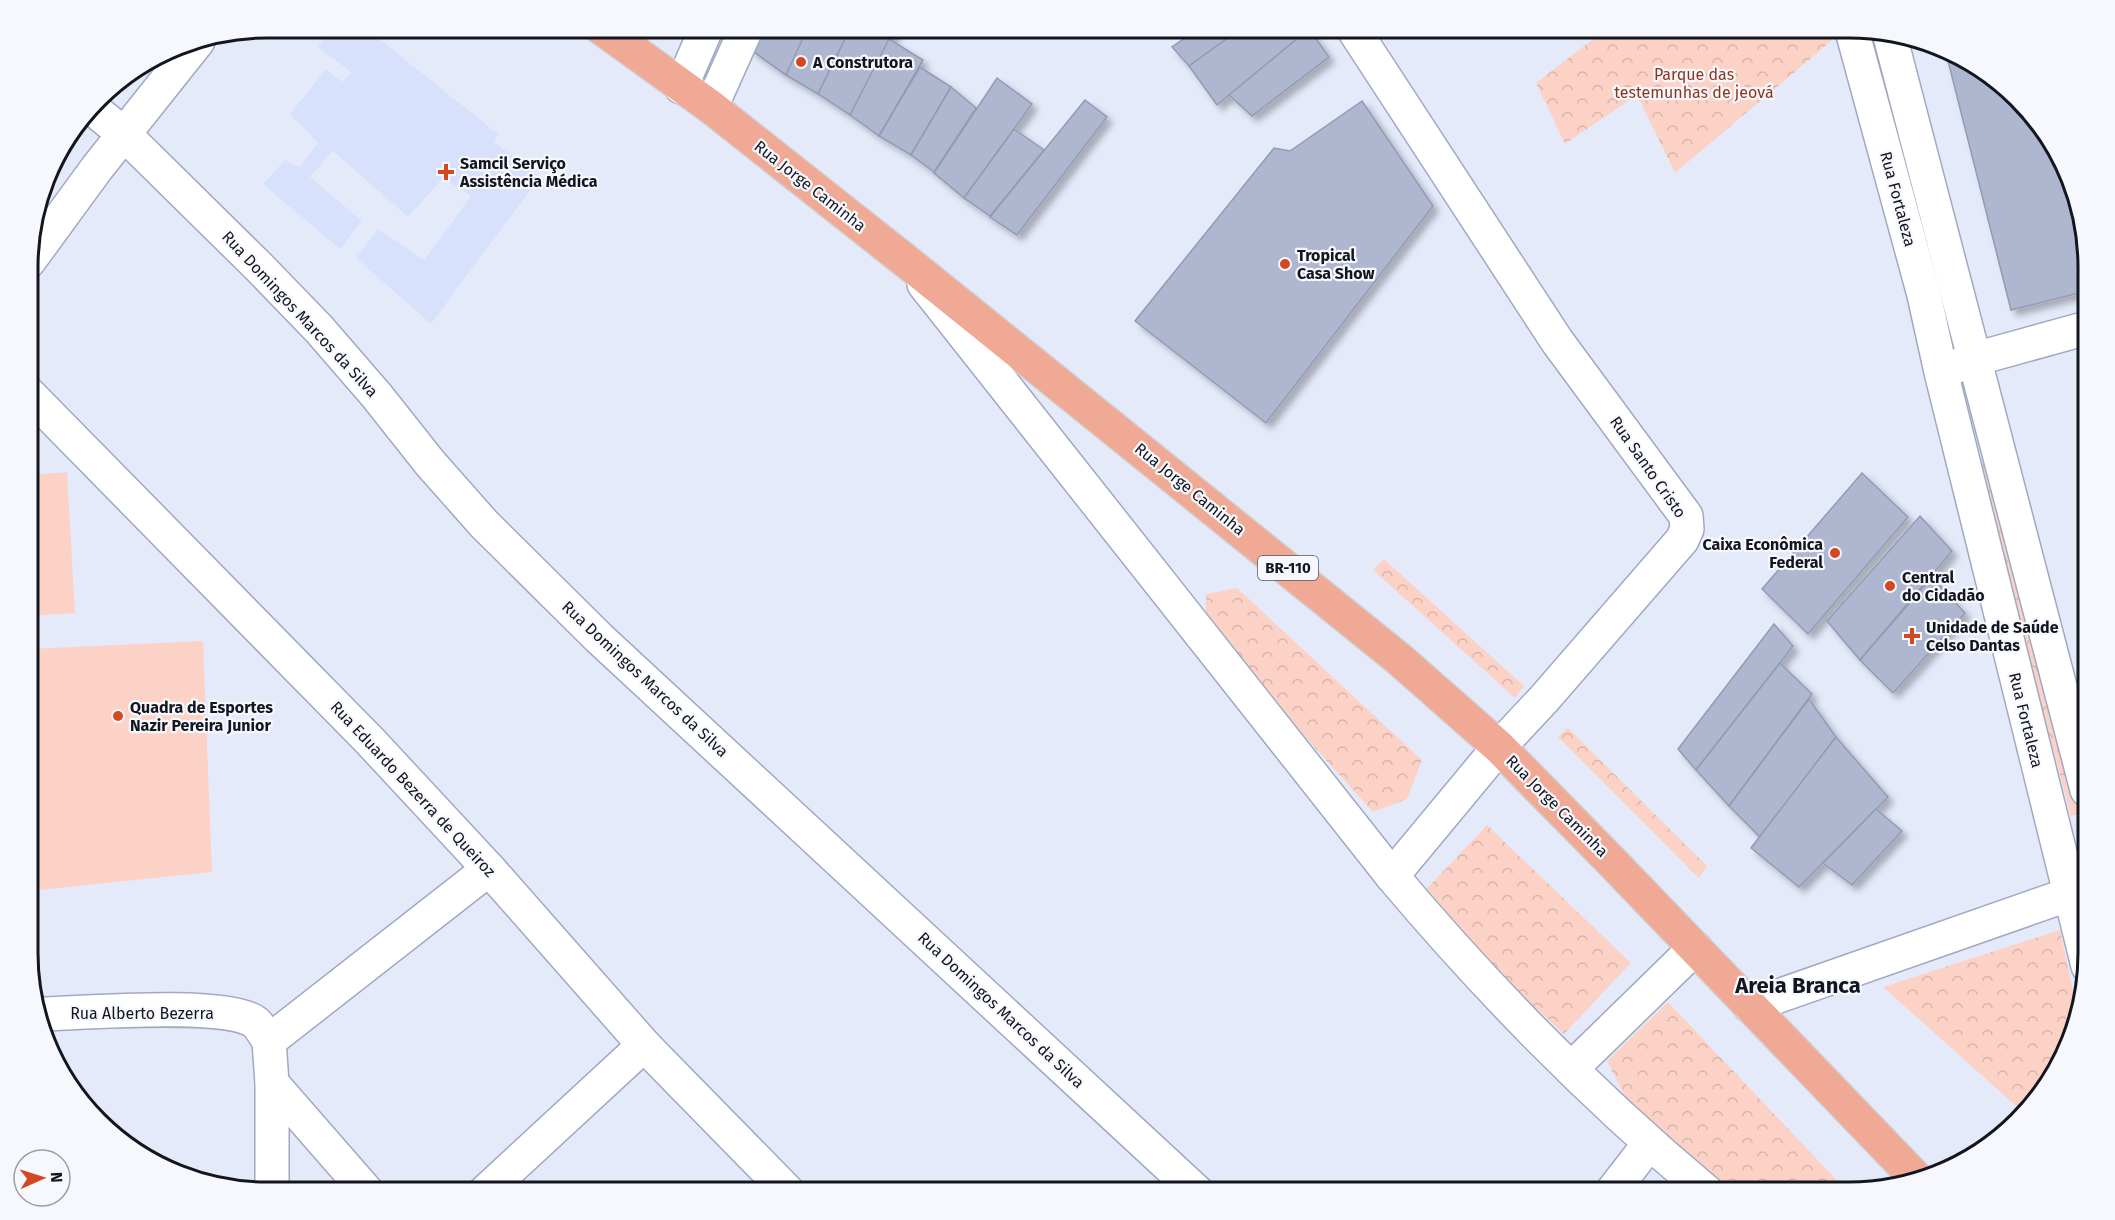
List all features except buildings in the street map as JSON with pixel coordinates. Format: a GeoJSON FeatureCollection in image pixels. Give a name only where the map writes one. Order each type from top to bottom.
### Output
{"type":"FeatureCollection","features":[{"type":"Feature","properties":{"kind":"main road","name":"Rua Jorge Caminha"},"geometry":{"type":"LineString","coordinates":[[615,38],[711,107],[907,262],[1351,619],[1499,747],[1912,1174]]}},
{"type":"Feature","properties":{"kind":"street"},"geometry":{"type":"LineString","coordinates":[[681,87],[702,38]]}},
{"type":"Feature","properties":{"kind":"street"},"geometry":{"type":"LineString","coordinates":[[711,107],[742,38]]}},
{"type":"Feature","properties":{"kind":"street","name":"Rua Santo Cristo"},"geometry":{"type":"LineString","coordinates":[[1359,38],[1557,341],[1686,516],[1688,522],[1682,540],[1544,699],[1499,747],[1392,876]]}},
{"type":"Feature","properties":{"kind":"street","name":"Rua Fortaleza"},"geometry":{"type":"LineString","coordinates":[[1854,38],[1909,237],[1941,372],[2078,891]]}},
{"type":"Feature","properties":{"kind":"street","name":"Rua Fortaleza"},"geometry":{"type":"LineString","coordinates":[[1892,42],[2078,752]]}},
{"type":"Feature","properties":{"kind":"street"},"geometry":{"type":"LineString","coordinates":[[38,249],[189,51]]}},
{"type":"Feature","properties":{"kind":"street","name":"Rua Domingos Marcos da Silva"},"geometry":{"type":"LineString","coordinates":[[98,112],[125,135],[319,329],[377,396],[430,464],[484,524],[599,638],[1187,1183]]}},
{"type":"Feature","properties":{"kind":"street"},"geometry":{"type":"LineString","coordinates":[[907,262],[1392,876],[1450,945],[1520,1019],[1649,1144],[1697,1183]]}},
{"type":"Feature","properties":{"kind":"street"},"geometry":{"type":"LineString","coordinates":[[1941,372],[1976,359],[2078,331]]}},
{"type":"Feature","properties":{"kind":"street","name":"Rua Eduardo Bezerra de Queiroz"},"geometry":{"type":"LineString","coordinates":[[37,402],[370,741],[489,869],[644,1045],[779,1183]]}},
{"type":"Feature","properties":{"kind":"street"},"geometry":{"type":"LineString","coordinates":[[272,1183],[272,1083],[269,1041],[489,869]]}},
{"type":"Feature","properties":{"kind":"street"},"geometry":{"type":"LineString","coordinates":[[1750,1006],[2078,891]]}},
{"type":"Feature","properties":{"kind":"street"},"geometry":{"type":"LineString","coordinates":[[1571,1068],[1695,948]]}},
{"type":"Feature","properties":{"kind":"street","name":"Rua Alberto Bezerra"},"geometry":{"type":"LineString","coordinates":[[45,1014],[202,1010],[232,1014],[255,1022],[269,1041]]}},
{"type":"Feature","properties":{"kind":"street"},"geometry":{"type":"LineString","coordinates":[[495,1183],[644,1045]]}},
{"type":"Feature","properties":{"kind":"street"},"geometry":{"type":"LineString","coordinates":[[272,1083],[359,1183]]}},
{"type":"Feature","properties":{"kind":"street"},"geometry":{"type":"LineString","coordinates":[[1619,1183],[1649,1144]]}},
{"type":"Feature","properties":{"kind":"shaded area","name":"Samcil Serviço Assistência Médica"},"geometry":{"type":"Polygon","coordinates":[[[325,38],[378,38],[498,134],[494,142],[540,177],[431,324],[356,258],[378,229],[424,260],[471,196],[443,178],[408,217],[333,151],[310,177],[362,221],[340,249],[263,184],[285,160],[300,167],[318,143],[290,114],[326,69],[342,82],[351,72],[318,47],[325,38]]]}},
{"type":"Feature","properties":{"kind":"green space","name":"Parque das testemunhas de jeová"},"geometry":{"type":"Polygon","coordinates":[[[1595,38],[1835,38],[1675,173],[1637,95],[1565,144],[1536,83],[1595,38]]]}},
{"type":"Feature","properties":{"kind":"green space"},"geometry":{"type":"Polygon","coordinates":[[[1992,460],[2078,778],[2078,814],[2071,816],[1977,465],[1992,460]]]}},
{"type":"Feature","properties":{"kind":"green space"},"geometry":{"type":"Polygon","coordinates":[[[67,472],[75,613],[37,615],[37,474],[67,472]]]}},
{"type":"Feature","properties":{"kind":"green space"},"geometry":{"type":"Polygon","coordinates":[[[1384,559],[1524,686],[1515,698],[1373,570],[1384,559]]]}},
{"type":"Feature","properties":{"kind":"green space"},"geometry":{"type":"Polygon","coordinates":[[[1237,588],[1422,760],[1407,799],[1373,812],[1206,627],[1206,594],[1237,588]]]}},
{"type":"Feature","properties":{"kind":"green space","name":"Quadra de Esportes Nazir Pereira Junior"},"geometry":{"type":"Polygon","coordinates":[[[203,641],[212,872],[37,890],[37,649],[203,641]]]}},
{"type":"Feature","properties":{"kind":"green space"},"geometry":{"type":"Polygon","coordinates":[[[1568,728],[1707,866],[1699,878],[1558,737],[1568,728]]]}},
{"type":"Feature","properties":{"kind":"green space"},"geometry":{"type":"Polygon","coordinates":[[[1487,825],[1631,963],[1564,1034],[1418,898],[1487,825]]]}},
{"type":"Feature","properties":{"kind":"green space"},"geometry":{"type":"Polygon","coordinates":[[[2060,930],[2074,994],[2070,1013],[2054,1055],[2039,1081],[2018,1107],[1883,987],[2060,930]]]}},
{"type":"Feature","properties":{"kind":"green space"},"geometry":{"type":"Polygon","coordinates":[[[1668,1002],[1840,1183],[1705,1183],[1649,1144],[1607,1061],[1668,1002]]]}},
{"type":"Feature","properties":{"kind":"place","name":"A Construtora"},"geometry":{"type":"Point","coordinates":[801,62]}},
{"type":"Feature","properties":{"kind":"place","name":"Samcil Serviço Assistência Médica"},"geometry":{"type":"Point","coordinates":[446,172]}},
{"type":"Feature","properties":{"kind":"place","name":"Tropical Casa Show"},"geometry":{"type":"Point","coordinates":[1285,264]}},
{"type":"Feature","properties":{"kind":"place","name":"Caixa Econômica Federal"},"geometry":{"type":"Point","coordinates":[1835,553]}},
{"type":"Feature","properties":{"kind":"place","name":"Central do Cidadão"},"geometry":{"type":"Point","coordinates":[1890,586]}},
{"type":"Feature","properties":{"kind":"place","name":"Unidade de Saúde Celso Dantas"},"geometry":{"type":"Point","coordinates":[1912,636]}},
{"type":"Feature","properties":{"kind":"place","name":"Quadra de Esportes Nazir Pereira Junior"},"geometry":{"type":"Point","coordinates":[118,716]}},
{"type":"Feature","properties":{"kind":"district","name":"Areia Branca"},"geometry":{"type":"Point","coordinates":[1798,985]}}]}
